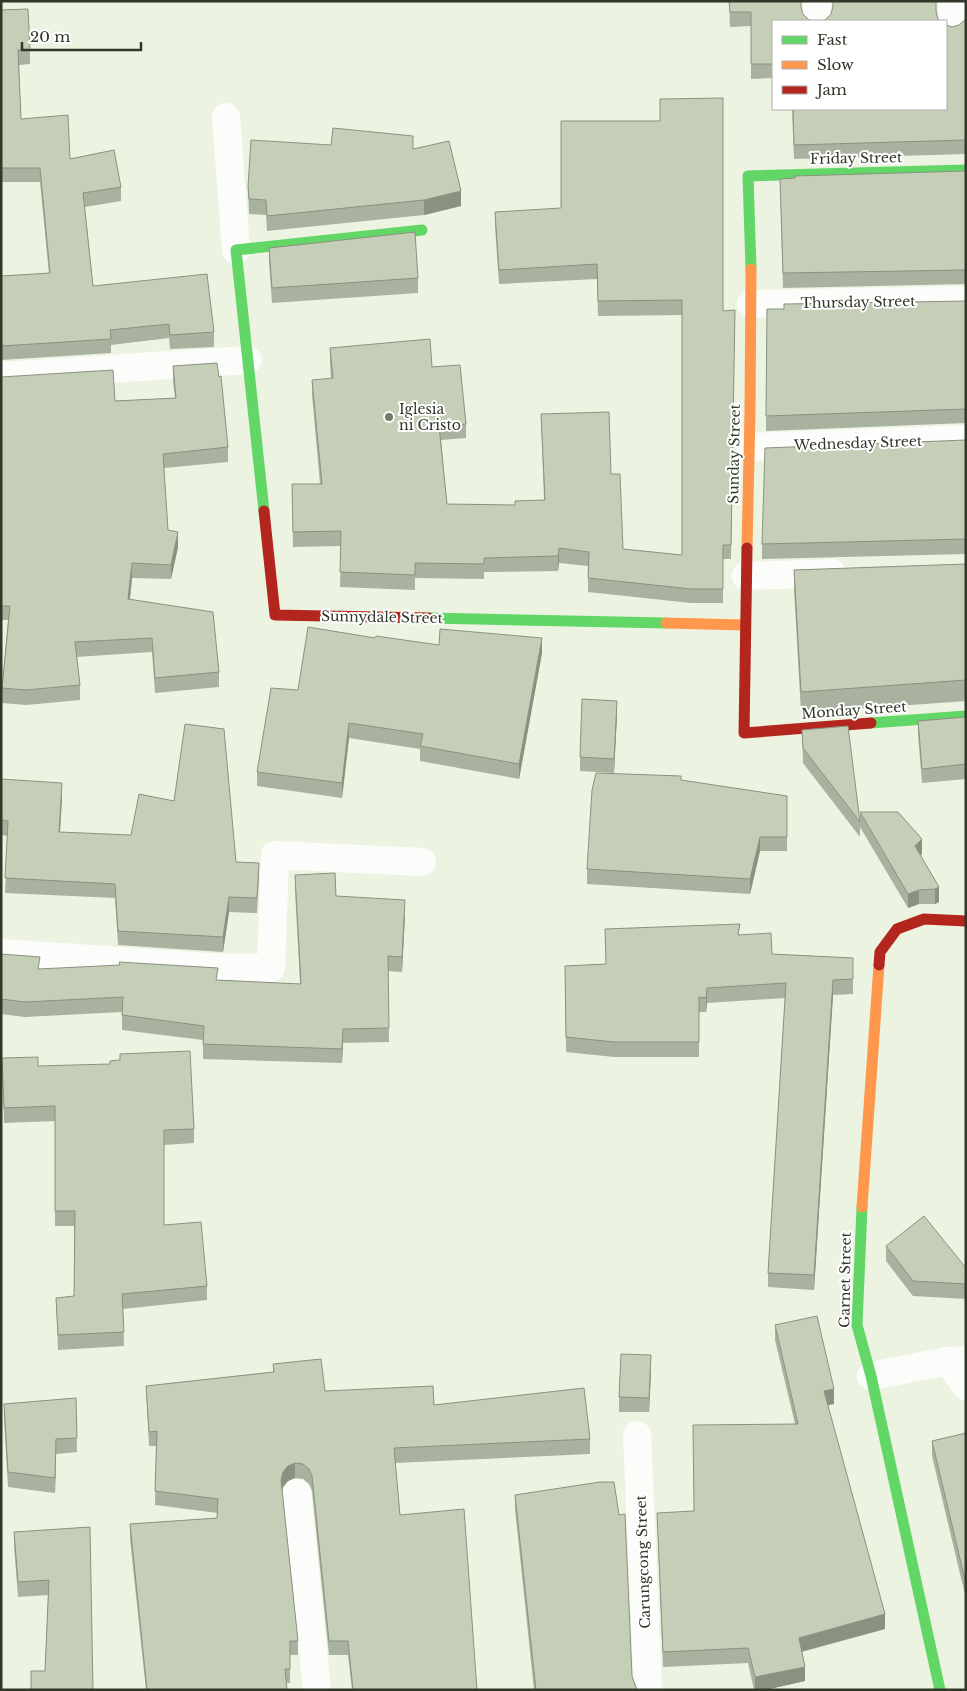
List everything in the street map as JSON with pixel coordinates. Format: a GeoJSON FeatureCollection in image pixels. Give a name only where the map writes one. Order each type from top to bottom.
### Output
{"type":"FeatureCollection","features":[{"type":"Feature","properties":{"kind":"street"},"geometry":{"type":"LineString","coordinates":[[817,1],[817,20]]}},
{"type":"Feature","properties":{"kind":"street"},"geometry":{"type":"LineString","coordinates":[[226,118],[236,250],[422,230]]}},
{"type":"Feature","properties":{"kind":"street","name":"Friday Street"},"geometry":{"type":"LineString","coordinates":[[748,176],[966,170]]}},
{"type":"Feature","properties":{"kind":"street","name":"Sunday Street"},"geometry":{"type":"LineString","coordinates":[[744,733],[744,625],[750,447],[751,304],[748,176]]}},
{"type":"Feature","properties":{"kind":"street","name":"Sunnydale Street"},"geometry":{"type":"LineString","coordinates":[[236,250],[275,615],[744,625]]}},
{"type":"Feature","properties":{"kind":"street","name":"Thursday Street"},"geometry":{"type":"LineString","coordinates":[[751,304],[966,300]]}},
{"type":"Feature","properties":{"kind":"street"},"geometry":{"type":"LineString","coordinates":[[1,376],[248,360]]}},
{"type":"Feature","properties":{"kind":"street","name":"Wednesday Street"},"geometry":{"type":"LineString","coordinates":[[750,447],[966,439]]}},
{"type":"Feature","properties":{"kind":"street"},"geometry":{"type":"LineString","coordinates":[[746,576],[860,572]]}},
{"type":"Feature","properties":{"kind":"street","name":"Monday Street"},"geometry":{"type":"LineString","coordinates":[[744,733],[966,716]]}},
{"type":"Feature","properties":{"kind":"street"},"geometry":{"type":"LineString","coordinates":[[1,954],[181,966],[271,968],[275,855],[422,862]]}},
{"type":"Feature","properties":{"kind":"street","name":"Garnet Street"},"geometry":{"type":"LineString","coordinates":[[940,1690],[871,1376],[857,1325],[859,1247],[880,952],[897,928],[924,919],[966,921]]}},
{"type":"Feature","properties":{"kind":"street"},"geometry":{"type":"LineString","coordinates":[[871,1376],[957,1360],[966,1386]]}},
{"type":"Feature","properties":{"kind":"street","name":"Carungcong Street"},"geometry":{"type":"LineString","coordinates":[[637,1435],[648,1690]]}},
{"type":"Feature","properties":{"kind":"street"},"geometry":{"type":"LineString","coordinates":[[297,1493],[317,1690]]}},
{"type":"Feature","properties":{"kind":"building"},"geometry":{"type":"Polygon","coordinates":[[[729,1],[801,1],[803,14],[809,20],[772,20],[772,64],[751,64],[751,12],[730,12],[729,1]]]}},
{"type":"Feature","properties":{"kind":"building"},"geometry":{"type":"Polygon","coordinates":[[[833,1],[936,1],[936,11],[940,20],[825,20],[831,14],[833,1]]]}},
{"type":"Feature","properties":{"kind":"building"},"geometry":{"type":"Polygon","coordinates":[[[28,9],[30,50],[18,50],[21,119],[68,115],[70,159],[114,150],[121,187],[83,193],[93,286],[207,274],[214,332],[170,335],[169,324],[110,330],[111,339],[1,346],[1,276],[50,273],[40,168],[1,168],[1,10],[28,9]]]}},
{"type":"Feature","properties":{"kind":"building"},"geometry":{"type":"Polygon","coordinates":[[[966,18],[966,140],[794,145],[793,110],[947,110],[947,25],[952,27],[959,25],[966,18]]]}},
{"type":"Feature","properties":{"kind":"building"},"geometry":{"type":"Polygon","coordinates":[[[723,98],[723,311],[735,310],[731,545],[723,545],[723,589],[691,589],[588,578],[589,552],[559,548],[558,556],[484,558],[484,564],[415,563],[415,575],[340,572],[341,531],[293,532],[292,484],[322,484],[312,380],[333,378],[330,348],[430,339],[432,367],[460,365],[466,424],[439,426],[447,504],[515,505],[515,501],[545,500],[541,414],[609,412],[611,474],[620,474],[623,549],[682,555],[682,300],[598,301],[597,264],[499,270],[495,212],[561,208],[561,121],[660,121],[660,99],[723,98]]]}},
{"type":"Feature","properties":{"kind":"building"},"geometry":{"type":"Polygon","coordinates":[[[333,128],[413,136],[413,149],[449,141],[461,191],[424,200],[267,216],[266,200],[249,199],[251,140],[331,145],[333,128]]]}},
{"type":"Feature","properties":{"kind":"building"},"geometry":{"type":"Polygon","coordinates":[[[966,171],[966,270],[783,273],[780,179],[795,178],[795,176],[966,171]]]}},
{"type":"Feature","properties":{"kind":"building"},"geometry":{"type":"Polygon","coordinates":[[[415,232],[418,278],[272,288],[269,248],[415,232]]]}},
{"type":"Feature","properties":{"kind":"building"},"geometry":{"type":"Polygon","coordinates":[[[966,301],[966,409],[766,416],[767,309],[784,309],[784,304],[966,301]]]}},
{"type":"Feature","properties":{"kind":"building"},"geometry":{"type":"Polygon","coordinates":[[[217,363],[219,377],[221,376],[228,447],[163,454],[168,530],[178,532],[171,565],[132,563],[128,599],[213,612],[219,672],[155,678],[152,638],[75,642],[80,685],[26,690],[2,688],[10,606],[1,606],[1,377],[113,370],[115,401],[176,398],[173,366],[217,363]]]}},
{"type":"Feature","properties":{"kind":"building"},"geometry":{"type":"Polygon","coordinates":[[[966,440],[966,539],[762,544],[765,448],[966,440]]]}},
{"type":"Feature","properties":{"kind":"building"},"geometry":{"type":"Polygon","coordinates":[[[966,564],[966,680],[801,692],[794,570],[966,564]]]}},
{"type":"Feature","properties":{"kind":"building"},"geometry":{"type":"Polygon","coordinates":[[[308,627],[375,638],[376,636],[439,645],[440,629],[542,638],[519,764],[420,746],[423,734],[349,723],[342,783],[257,772],[271,688],[298,690],[308,627]]]}},
{"type":"Feature","properties":{"kind":"building"},"geometry":{"type":"Polygon","coordinates":[[[582,699],[617,701],[614,759],[580,757],[582,699]]]}},
{"type":"Feature","properties":{"kind":"building"},"geometry":{"type":"Polygon","coordinates":[[[966,717],[966,764],[922,769],[918,721],[966,717]]]}},
{"type":"Feature","properties":{"kind":"building"},"geometry":{"type":"Polygon","coordinates":[[[185,724],[224,729],[236,862],[259,863],[257,898],[229,897],[223,937],[118,931],[115,884],[5,878],[8,821],[1,820],[1,779],[62,783],[59,832],[131,835],[139,794],[174,801],[185,724]]]}},
{"type":"Feature","properties":{"kind":"building"},"geometry":{"type":"Polygon","coordinates":[[[848,726],[860,822],[803,748],[802,730],[848,726]]]}},
{"type":"Feature","properties":{"kind":"building"},"geometry":{"type":"Polygon","coordinates":[[[596,773],[681,776],[681,780],[787,796],[787,837],[760,837],[750,879],[587,869],[592,790],[596,773]]]}},
{"type":"Feature","properties":{"kind":"building"},"geometry":{"type":"Polygon","coordinates":[[[860,812],[898,812],[922,839],[915,846],[939,887],[908,894],[860,812]]]}},
{"type":"Feature","properties":{"kind":"building"},"geometry":{"type":"Polygon","coordinates":[[[335,873],[336,896],[405,900],[402,957],[388,956],[389,1028],[343,1029],[342,1049],[203,1044],[204,1026],[122,1015],[123,997],[25,1002],[1,999],[1,954],[40,957],[38,969],[120,965],[119,962],[218,968],[216,980],[301,984],[295,875],[335,873]]]}},
{"type":"Feature","properties":{"kind":"building"},"geometry":{"type":"Polygon","coordinates":[[[740,924],[738,935],[771,933],[772,954],[853,958],[853,979],[833,980],[814,1275],[768,1273],[786,983],[707,988],[706,998],[699,997],[699,1042],[614,1042],[566,1037],[565,966],[606,964],[605,929],[740,924]]]}},
{"type":"Feature","properties":{"kind":"building"},"geometry":{"type":"Polygon","coordinates":[[[190,1051],[194,1129],[164,1130],[164,1225],[201,1222],[207,1286],[122,1294],[124,1332],[58,1335],[56,1298],[74,1296],[75,1211],[55,1211],[55,1106],[4,1108],[2,1058],[38,1057],[38,1066],[110,1064],[110,1061],[120,1060],[120,1054],[190,1051]]]}},
{"type":"Feature","properties":{"kind":"building"},"geometry":{"type":"Polygon","coordinates":[[[924,1216],[966,1268],[966,1284],[913,1281],[886,1246],[924,1216]]]}},
{"type":"Feature","properties":{"kind":"building"},"geometry":{"type":"Polygon","coordinates":[[[817,1316],[834,1389],[824,1391],[885,1614],[799,1638],[805,1667],[755,1677],[748,1648],[663,1652],[657,1513],[694,1511],[693,1425],[798,1424],[775,1325],[817,1316]]]}},
{"type":"Feature","properties":{"kind":"building"},"geometry":{"type":"Polygon","coordinates":[[[621,1354],[651,1355],[649,1398],[619,1397],[621,1354]]]}},
{"type":"Feature","properties":{"kind":"building"},"geometry":{"type":"Polygon","coordinates":[[[321,1359],[325,1391],[433,1386],[434,1405],[584,1388],[590,1439],[394,1448],[400,1515],[464,1509],[477,1690],[353,1690],[348,1641],[329,1641],[312,1476],[309,1469],[303,1464],[295,1463],[288,1466],[283,1472],[281,1480],[298,1641],[290,1641],[290,1669],[285,1669],[287,1690],[147,1690],[130,1524],[217,1518],[218,1499],[155,1491],[157,1431],[149,1432],[146,1386],[274,1372],[273,1364],[321,1359]]]}},
{"type":"Feature","properties":{"kind":"building"},"geometry":{"type":"Polygon","coordinates":[[[76,1398],[77,1438],[56,1439],[55,1478],[8,1472],[4,1404],[76,1398]]]}},
{"type":"Feature","properties":{"kind":"building"},"geometry":{"type":"Polygon","coordinates":[[[966,1433],[966,1584],[932,1441],[966,1433]]]}},
{"type":"Feature","properties":{"kind":"building"},"geometry":{"type":"Polygon","coordinates":[[[600,1482],[614,1482],[619,1515],[625,1514],[632,1676],[637,1690],[536,1690],[515,1495],[600,1482]]]}},
{"type":"Feature","properties":{"kind":"building"},"geometry":{"type":"Polygon","coordinates":[[[90,1527],[93,1690],[31,1690],[31,1671],[45,1671],[49,1580],[18,1582],[14,1532],[90,1527]]]}},
{"type":"Feature","properties":{"kind":"traffic: fast"},"geometry":{"type":"LineString","coordinates":[[751,269],[748,176],[966,170]]}},
{"type":"Feature","properties":{"kind":"traffic: fast"},"geometry":{"type":"LineString","coordinates":[[264,511],[236,250],[422,230]]}},
{"type":"Feature","properties":{"kind":"traffic: fast"},"geometry":{"type":"LineString","coordinates":[[429,618],[666,623]]}},
{"type":"Feature","properties":{"kind":"traffic: fast"},"geometry":{"type":"LineString","coordinates":[[871,723],[966,716]]}},
{"type":"Feature","properties":{"kind":"traffic: fast"},"geometry":{"type":"LineString","coordinates":[[862,1207],[857,1325],[871,1376],[940,1690]]}},
{"type":"Feature","properties":{"kind":"traffic: slow"},"geometry":{"type":"LineString","coordinates":[[747,548],[751,269]]}},
{"type":"Feature","properties":{"kind":"traffic: slow"},"geometry":{"type":"LineString","coordinates":[[666,623],[744,625]]}},
{"type":"Feature","properties":{"kind":"traffic: slow"},"geometry":{"type":"LineString","coordinates":[[862,1207],[879,965]]}},
{"type":"Feature","properties":{"kind":"traffic: jam"},"geometry":{"type":"LineString","coordinates":[[264,511],[275,615],[429,618]]}},
{"type":"Feature","properties":{"kind":"traffic: jam"},"geometry":{"type":"LineString","coordinates":[[747,548],[744,733],[871,723]]}},
{"type":"Feature","properties":{"kind":"traffic: jam"},"geometry":{"type":"LineString","coordinates":[[879,965],[880,952],[897,929],[924,919],[966,921]]}},
{"type":"Feature","properties":{"kind":"place","name":"Iglesia ni Cristo"},"geometry":{"type":"Point","coordinates":[389,417]}}]}
